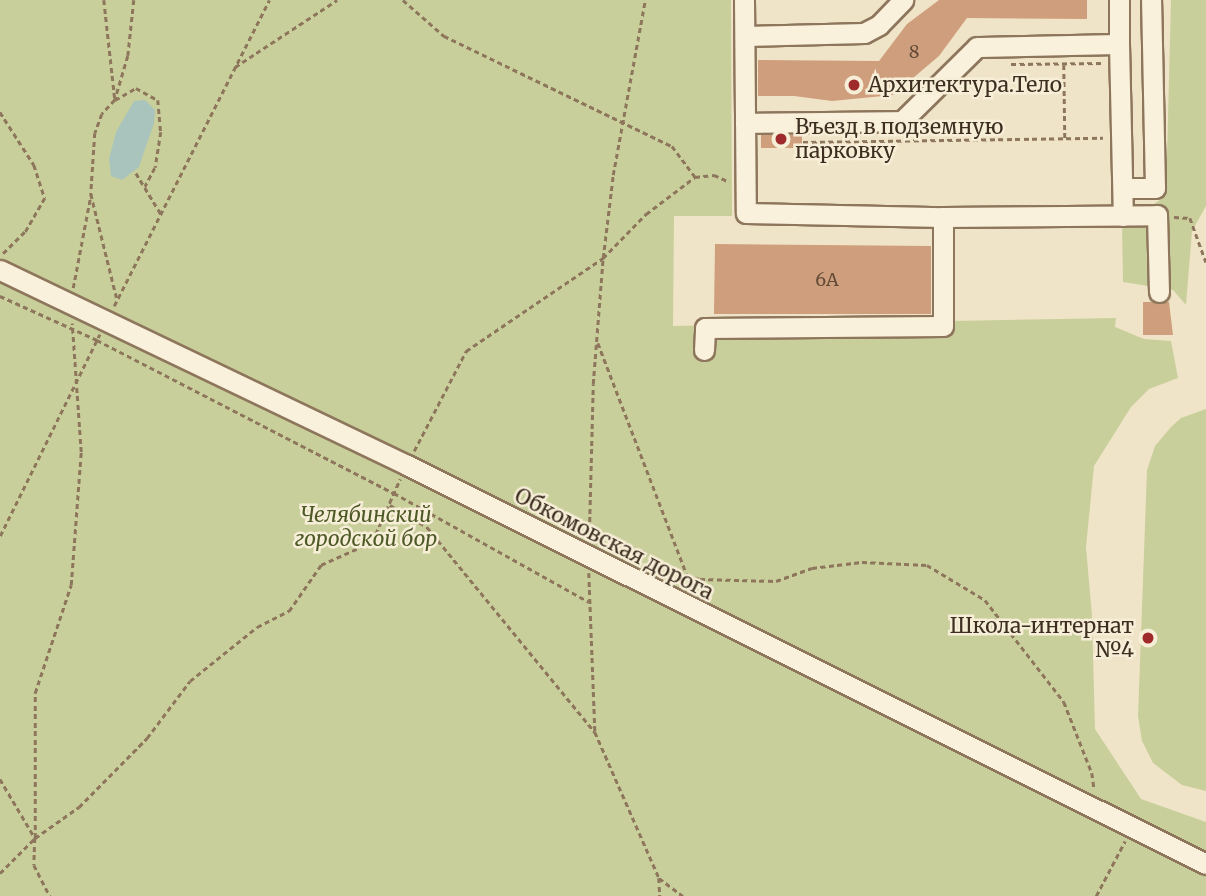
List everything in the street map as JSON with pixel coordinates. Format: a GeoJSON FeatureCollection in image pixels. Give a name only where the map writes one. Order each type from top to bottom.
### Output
{"type":"FeatureCollection","features":[{"type":"Feature","properties":{"kind":"lane"},"geometry":{"type":"LineString","coordinates":[[744,0],[746,212],[943,217],[1157,215],[1159,292]]}},
{"type":"Feature","properties":{"kind":"lane"},"geometry":{"type":"LineString","coordinates":[[745,36],[864,33],[878,25],[903,0]]}},
{"type":"Feature","properties":{"kind":"lane"},"geometry":{"type":"LineString","coordinates":[[1119,0],[1123,216]]}},
{"type":"Feature","properties":{"kind":"lane"},"geometry":{"type":"LineString","coordinates":[[1123,188],[1155,188],[1151,0]]}},
{"type":"Feature","properties":{"kind":"lane"},"geometry":{"type":"LineString","coordinates":[[745,123],[902,121],[977,47],[1119,53]]}},
{"type":"Feature","properties":{"kind":"lane"},"geometry":{"type":"LineString","coordinates":[[704,350],[705,328],[943,326],[943,217]]}},
{"type":"Feature","properties":{"kind":"lane","name":"Обкомовская дорога"},"geometry":{"type":"LineString","coordinates":[[0,270],[407,465],[1206,864]]}},
{"type":"Feature","properties":{"kind":"path"},"geometry":{"type":"LineString","coordinates":[[104,0],[115,100]]}},
{"type":"Feature","properties":{"kind":"path"},"geometry":{"type":"LineString","coordinates":[[115,100],[128,56],[134,0]]}},
{"type":"Feature","properties":{"kind":"path"},"geometry":{"type":"LineString","coordinates":[[0,536],[269,0]]}},
{"type":"Feature","properties":{"kind":"path"},"geometry":{"type":"LineString","coordinates":[[234,68],[337,0]]}},
{"type":"Feature","properties":{"kind":"path"},"geometry":{"type":"LineString","coordinates":[[404,0],[444,36],[672,146],[695,177]]}},
{"type":"Feature","properties":{"kind":"path"},"geometry":{"type":"LineString","coordinates":[[595,732],[588,557],[597,340],[613,174],[645,0]]}},
{"type":"Feature","properties":{"kind":"path"},"geometry":{"type":"LineString","coordinates":[[1000,64],[1063,64],[1119,53]]}},
{"type":"Feature","properties":{"kind":"path"},"geometry":{"type":"LineString","coordinates":[[1063,64],[1065,138]]}},
{"type":"Feature","properties":{"kind":"path"},"geometry":{"type":"LineString","coordinates":[[50,896],[34,865],[35,693],[71,585],[81,452],[70,303],[92,194],[96,133],[102,114],[115,100],[136,88],[158,100],[161,132],[155,168],[145,187]]}},
{"type":"Feature","properties":{"kind":"path"},"geometry":{"type":"LineString","coordinates":[[0,111],[34,165],[45,198],[26,232],[0,258]]}},
{"type":"Feature","properties":{"kind":"path"},"geometry":{"type":"LineString","coordinates":[[896,140],[906,131]]}},
{"type":"Feature","properties":{"kind":"path"},"geometry":{"type":"LineString","coordinates":[[803,142],[1121,137]]}},
{"type":"Feature","properties":{"kind":"path"},"geometry":{"type":"LineString","coordinates":[[136,173],[161,214]]}},
{"type":"Feature","properties":{"kind":"path"},"geometry":{"type":"LineString","coordinates":[[0,873],[35,838],[79,807],[137,748],[190,681],[257,627],[289,611],[321,565],[372,542],[407,465],[466,351],[603,258],[646,214],[695,177],[714,175],[746,189]]}},
{"type":"Feature","properties":{"kind":"path"},"geometry":{"type":"LineString","coordinates":[[92,194],[117,299]]}},
{"type":"Feature","properties":{"kind":"path"},"geometry":{"type":"LineString","coordinates":[[1157,215],[1190,218],[1206,262]]}},
{"type":"Feature","properties":{"kind":"path"},"geometry":{"type":"LineString","coordinates":[[0,296],[97,340],[394,493],[589,603]]}},
{"type":"Feature","properties":{"kind":"path"},"geometry":{"type":"LineString","coordinates":[[597,340],[692,588]]}},
{"type":"Feature","properties":{"kind":"path"},"geometry":{"type":"LineString","coordinates":[[389,504],[427,527],[595,732],[659,878],[660,896]]}},
{"type":"Feature","properties":{"kind":"path"},"geometry":{"type":"LineString","coordinates":[[616,554],[643,551],[688,576],[700,579],[776,581],[812,568],[862,562],[927,565],[985,600],[1064,702],[1092,773],[1098,809]]}},
{"type":"Feature","properties":{"kind":"path"},"geometry":{"type":"LineString","coordinates":[[0,779],[35,838]]}},
{"type":"Feature","properties":{"kind":"path"},"geometry":{"type":"LineString","coordinates":[[1096,896],[1133,826]]}},
{"type":"Feature","properties":{"kind":"path"},"geometry":{"type":"LineString","coordinates":[[659,878],[683,896]]}},
{"type":"Feature","properties":{"kind":"green space","name":"Челябинский городской бор"},"geometry":{"type":"Polygon","coordinates":[[[0,0],[731,0],[732,216],[674,216],[673,326],[1116,318],[1115,327],[1144,339],[1171,341],[1178,378],[1149,389],[1131,407],[1094,466],[1086,547],[1092,616],[1095,729],[1141,799],[1206,822],[1206,896],[0,896],[0,0]]]}},
{"type":"Feature","properties":{"kind":"green space"},"geometry":{"type":"Polygon","coordinates":[[[1171,0],[1206,0],[1206,206],[1192,231],[1186,305],[1173,290],[1123,282],[1122,225],[1166,196],[1171,0]]]}},
{"type":"Feature","properties":{"kind":"green space"},"geometry":{"type":"Polygon","coordinates":[[[1206,409],[1206,791],[1182,785],[1153,763],[1142,741],[1138,716],[1147,470],[1155,446],[1171,427],[1181,418],[1206,409]]]}},
{"type":"Feature","properties":{"kind":"water"},"geometry":{"type":"Polygon","coordinates":[[[145,100],[155,110],[154,123],[139,167],[122,180],[111,176],[109,159],[116,132],[134,101],[145,100]]]}},
{"type":"Feature","properties":{"kind":"building"},"geometry":{"type":"Polygon","coordinates":[[[939,0],[1087,0],[1087,19],[967,18],[939,56],[893,95],[832,101],[794,96],[758,96],[758,60],[879,61],[907,24],[939,0]]]}},
{"type":"Feature","properties":{"kind":"building","name":"Въезд в подземную парковку"},"geometry":{"type":"Polygon","coordinates":[[[761,135],[802,135],[802,148],[761,148],[761,135]]]}},
{"type":"Feature","properties":{"kind":"building"},"geometry":{"type":"Polygon","coordinates":[[[715,244],[931,246],[931,314],[714,314],[715,244]]]}},
{"type":"Feature","properties":{"kind":"building"},"geometry":{"type":"Polygon","coordinates":[[[1143,302],[1169,302],[1173,335],[1143,335],[1143,302]]]}},
{"type":"Feature","properties":{"kind":"place","name":"Архитектура.Тело"},"geometry":{"type":"Point","coordinates":[854,85]}},
{"type":"Feature","properties":{"kind":"place","name":"Въезд в подземную парковку"},"geometry":{"type":"Point","coordinates":[781,139]}},
{"type":"Feature","properties":{"kind":"place","name":"Школа-интернат №4"},"geometry":{"type":"Point","coordinates":[1148,638]}}]}
